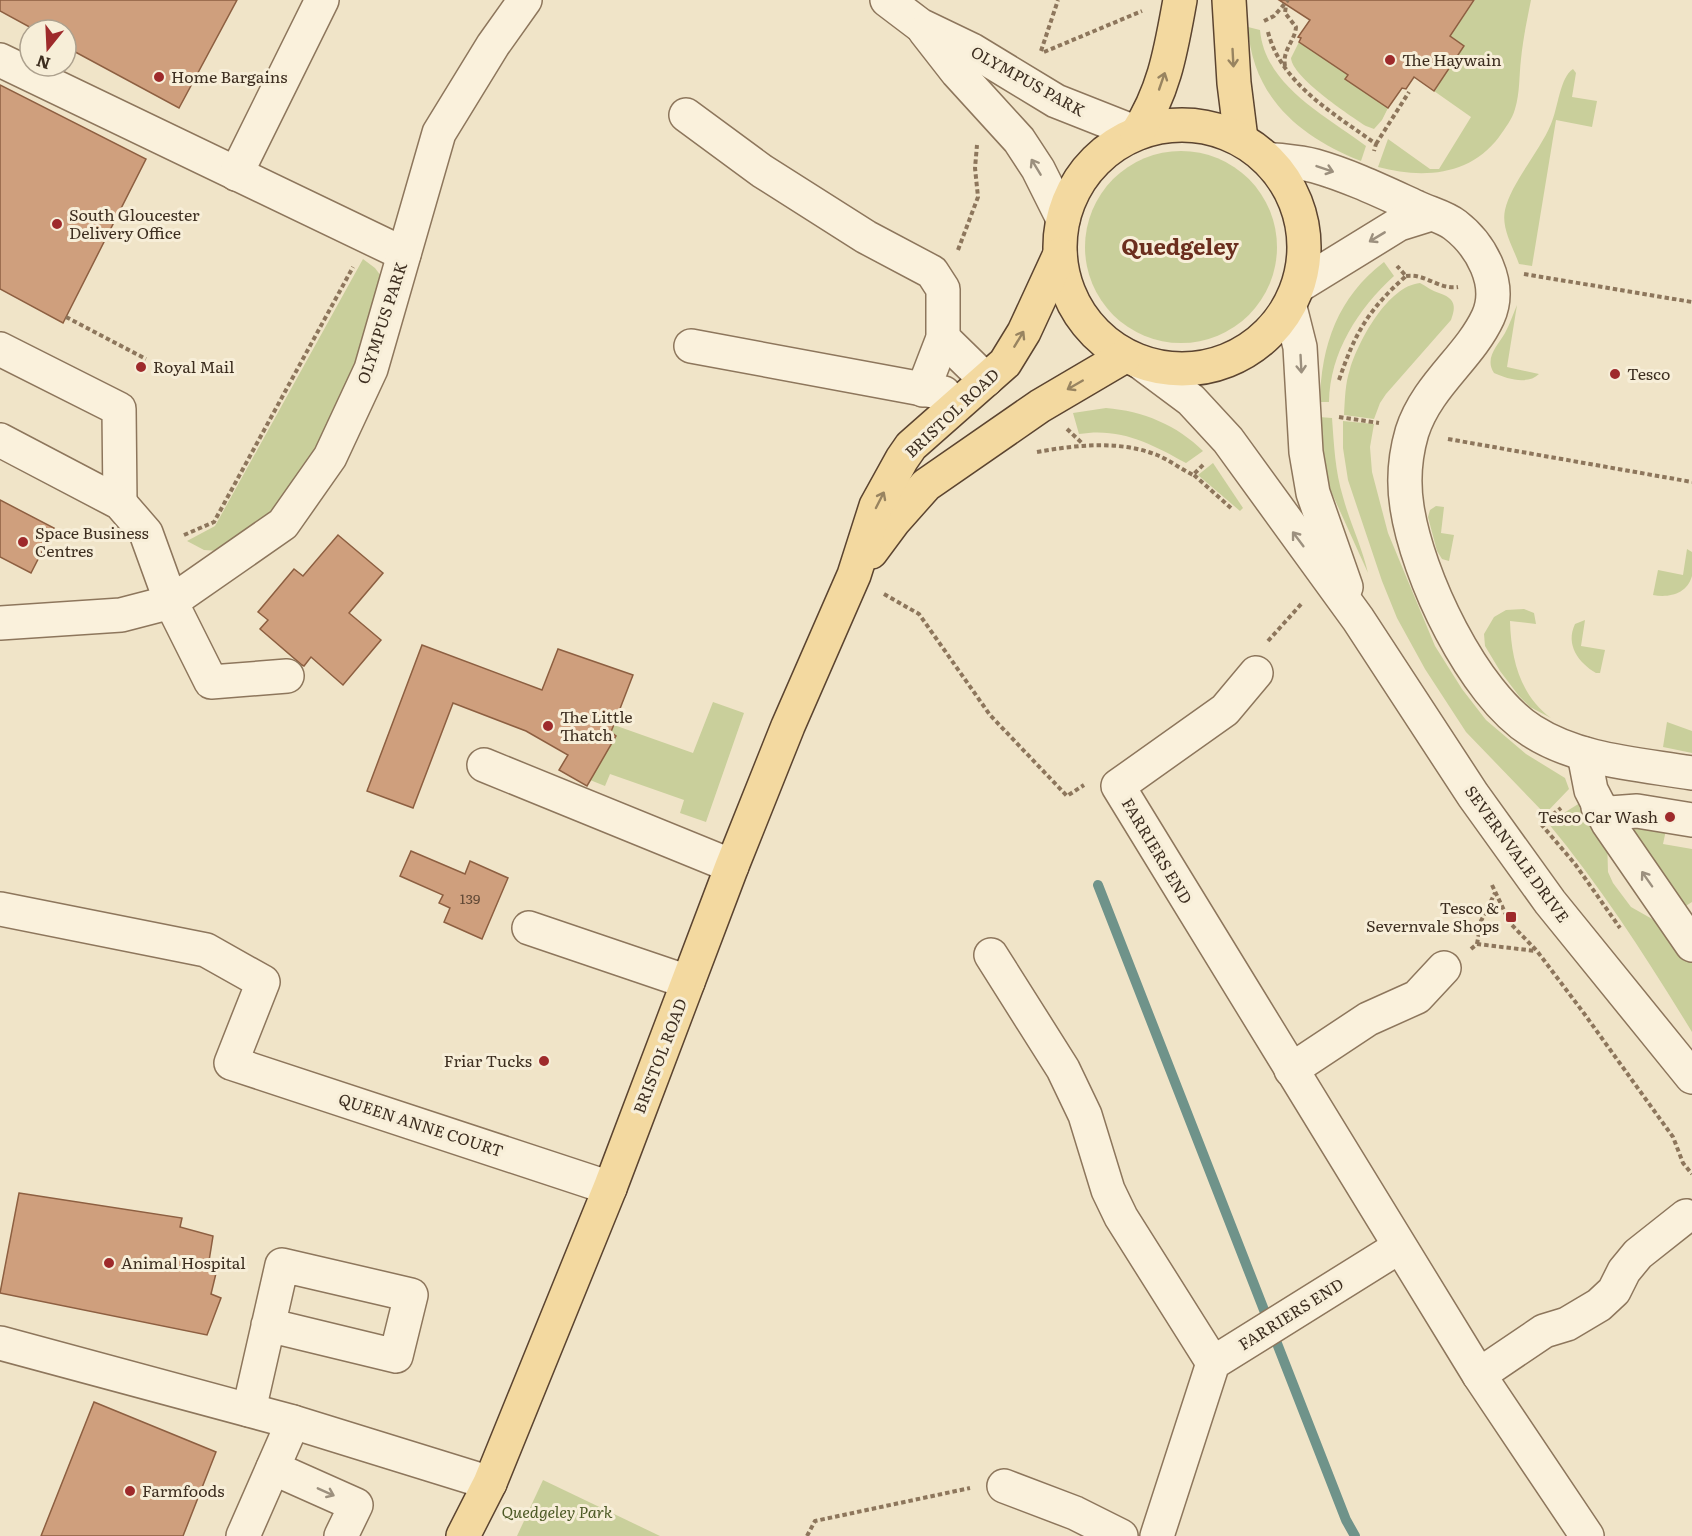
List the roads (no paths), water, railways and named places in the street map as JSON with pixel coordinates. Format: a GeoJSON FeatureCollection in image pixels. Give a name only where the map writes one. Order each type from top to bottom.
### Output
{"type":"FeatureCollection","features":[{"type":"Feature","properties":{"kind":"main road"},"geometry":{"type":"LineString","coordinates":[[1137,133],[1155,100],[1166,70],[1175,37],[1180,0]]}},
{"type":"Feature","properties":{"kind":"main road"},"geometry":{"type":"LineString","coordinates":[[1229,0],[1240,139]]}},
{"type":"Feature","properties":{"kind":"main road"},"geometry":{"type":"LineString","coordinates":[[1179,125],[1210,128],[1240,139],[1268,159],[1295,198],[1305,233],[1304,270],[1295,296],[1272,332],[1250,350],[1228,361],[1188,370],[1164,368],[1133,359],[1110,346],[1088,325],[1079,314],[1068,291],[1060,255],[1063,219],[1075,188],[1088,169],[1103,154],[1137,133],[1158,127],[1179,125]]}},
{"type":"Feature","properties":{"kind":"main road","name":"BRISTOL ROAD"},"geometry":{"type":"LineString","coordinates":[[867,584],[876,506],[902,459],[911,446],[1005,363],[1024,332],[1060,255]]}},
{"type":"Feature","properties":{"kind":"main road","name":"BRISTOL ROAD"},"geometry":{"type":"LineString","coordinates":[[463,1536],[490,1483],[610,1188],[687,982],[788,726],[867,584],[894,520],[926,485],[1040,406],[1133,359]]}},
{"type":"Feature","properties":{"kind":"street"},"geometry":{"type":"LineString","coordinates":[[236,174],[322,0]]}},
{"type":"Feature","properties":{"kind":"street","name":"OLYMPUS PARK"},"geometry":{"type":"LineString","coordinates":[[0,623],[121,615],[171,602],[283,524],[330,457],[371,369],[439,133],[493,45],[525,0]]}},
{"type":"Feature","properties":{"kind":"street","name":"OLYMPUS PARK"},"geometry":{"type":"LineString","coordinates":[[887,0],[920,25],[972,50],[1056,101],[1137,133]]}},
{"type":"Feature","properties":{"kind":"street","name":"OLYMPUS PARK"},"geometry":{"type":"LineString","coordinates":[[920,25],[957,72],[1019,140],[1038,169],[1063,219]]}},
{"type":"Feature","properties":{"kind":"street"},"geometry":{"type":"LineString","coordinates":[[0,60],[404,254]]}},
{"type":"Feature","properties":{"kind":"street"},"geometry":{"type":"LineString","coordinates":[[686,115],[771,177],[866,237],[932,272],[943,289],[943,338],[923,390]]}},
{"type":"Feature","properties":{"kind":"street"},"geometry":{"type":"LineString","coordinates":[[1268,159],[1314,165],[1365,183],[1453,223],[1480,250],[1491,280],[1492,296],[1489,315],[1479,333],[1427,401],[1413,431],[1406,456],[1404,481],[1406,507],[1424,570],[1459,643],[1479,677],[1513,717],[1531,731],[1553,743],[1584,754],[1692,773]]}},
{"type":"Feature","properties":{"kind":"street"},"geometry":{"type":"LineString","coordinates":[[1295,296],[1373,239],[1399,224],[1431,214]]}},
{"type":"Feature","properties":{"kind":"street","name":"SEVERNVALE DRIVE"},"geometry":{"type":"LineString","coordinates":[[1295,296],[1306,452],[1313,493],[1358,620]]}},
{"type":"Feature","properties":{"kind":"street"},"geometry":{"type":"LineString","coordinates":[[943,338],[976,388]]}},
{"type":"Feature","properties":{"kind":"street"},"geometry":{"type":"LineString","coordinates":[[691,346],[923,390],[976,388]]}},
{"type":"Feature","properties":{"kind":"street"},"geometry":{"type":"LineString","coordinates":[[0,349],[119,409],[120,503]]}},
{"type":"Feature","properties":{"kind":"street","name":"SEVERNVALE DRIVE"},"geometry":{"type":"LineString","coordinates":[[1133,359],[1191,400],[1228,440],[1358,620],[1473,795],[1550,902],[1692,1077]]}},
{"type":"Feature","properties":{"kind":"street"},"geometry":{"type":"LineString","coordinates":[[0,441],[120,503],[146,533],[171,602],[211,682],[287,675]]}},
{"type":"Feature","properties":{"kind":"street","name":"FARRIERS END"},"geometry":{"type":"LineString","coordinates":[[1256,673],[1225,710],[1118,786],[1479,1375],[1587,1536]]}},
{"type":"Feature","properties":{"kind":"street"},"geometry":{"type":"LineString","coordinates":[[1584,754],[1591,790],[1598,807],[1679,916],[1692,945]]}},
{"type":"Feature","properties":{"kind":"street"},"geometry":{"type":"LineString","coordinates":[[484,765],[732,866]]}},
{"type":"Feature","properties":{"kind":"street"},"geometry":{"type":"LineString","coordinates":[[1598,807],[1611,813],[1637,811],[1692,820]]}},
{"type":"Feature","properties":{"kind":"street","name":"QUEEN ANNE COURT"},"geometry":{"type":"LineString","coordinates":[[0,909],[206,950],[263,982],[231,1063],[610,1188]]}},
{"type":"Feature","properties":{"kind":"street"},"geometry":{"type":"LineString","coordinates":[[529,928],[687,982]]}},
{"type":"Feature","properties":{"kind":"street"},"geometry":{"type":"LineString","coordinates":[[991,956],[1063,1069],[1085,1115],[1108,1190],[1121,1218],[1213,1363],[1157,1536]]}},
{"type":"Feature","properties":{"kind":"street"},"geometry":{"type":"LineString","coordinates":[[1291,1070],[1368,1019],[1417,997],[1444,968]]}},
{"type":"Feature","properties":{"kind":"street"},"geometry":{"type":"LineString","coordinates":[[1479,1375],[1544,1332],[1567,1324],[1599,1305],[1614,1292],[1624,1271],[1638,1254],[1686,1216]]}},
{"type":"Feature","properties":{"kind":"street","name":"FARRIERS END"},"geometry":{"type":"LineString","coordinates":[[1213,1363],[1399,1247]]}},
{"type":"Feature","properties":{"kind":"street"},"geometry":{"type":"LineString","coordinates":[[249,1410],[268,1325]]}},
{"type":"Feature","properties":{"kind":"street"},"geometry":{"type":"LineString","coordinates":[[0,1343],[293,1422],[490,1483]]}},
{"type":"Feature","properties":{"kind":"street"},"geometry":{"type":"LineString","coordinates":[[243,1536],[293,1422]]}},
{"type":"Feature","properties":{"kind":"street"},"geometry":{"type":"LineString","coordinates":[[273,1468],[356,1505],[341,1536]]}},
{"type":"Feature","properties":{"kind":"street"},"geometry":{"type":"LineString","coordinates":[[1004,1486],[1075,1513],[1120,1536]]}},
{"type":"Feature","properties":{"kind":"waterway"},"geometry":{"type":"LineString","coordinates":[[1098,885],[1346,1520],[1355,1536]]}},
{"type":"Feature","properties":{"kind":"place","name":"The Haywain"},"geometry":{"type":"Point","coordinates":[1390,60]}},
{"type":"Feature","properties":{"kind":"place","name":"Home Bargains"},"geometry":{"type":"Point","coordinates":[159,77]}},
{"type":"Feature","properties":{"kind":"place","name":"South Gloucester Delivery Office"},"geometry":{"type":"Point","coordinates":[57,224]}},
{"type":"Feature","properties":{"kind":"place","name":"Royal Mail"},"geometry":{"type":"Point","coordinates":[141,367]}},
{"type":"Feature","properties":{"kind":"place","name":"Tesco"},"geometry":{"type":"Point","coordinates":[1615,374]}},
{"type":"Feature","properties":{"kind":"place","name":"Space Business Centres"},"geometry":{"type":"Point","coordinates":[23,542]}},
{"type":"Feature","properties":{"kind":"place","name":"The Little Thatch"},"geometry":{"type":"Point","coordinates":[548,726]}},
{"type":"Feature","properties":{"kind":"place","name":"Tesco Car Wash"},"geometry":{"type":"Point","coordinates":[1670,817]}},
{"type":"Feature","properties":{"kind":"place","name":"Tesco & Severnvale Shops"},"geometry":{"type":"Point","coordinates":[1511,917]}},
{"type":"Feature","properties":{"kind":"place","name":"Friar Tucks"},"geometry":{"type":"Point","coordinates":[544,1061]}},
{"type":"Feature","properties":{"kind":"place","name":"Animal Hospital"},"geometry":{"type":"Point","coordinates":[109,1263]}},
{"type":"Feature","properties":{"kind":"place","name":"Farmfoods"},"geometry":{"type":"Point","coordinates":[130,1491]}},
{"type":"Feature","properties":{"kind":"district","name":"Quedgeley"},"geometry":{"type":"Point","coordinates":[1180,247]}},
{"type":"Feature","properties":{"kind":"park label","name":"Quedgeley Park"},"geometry":{"type":"Point","coordinates":[557,1512]}}]}
